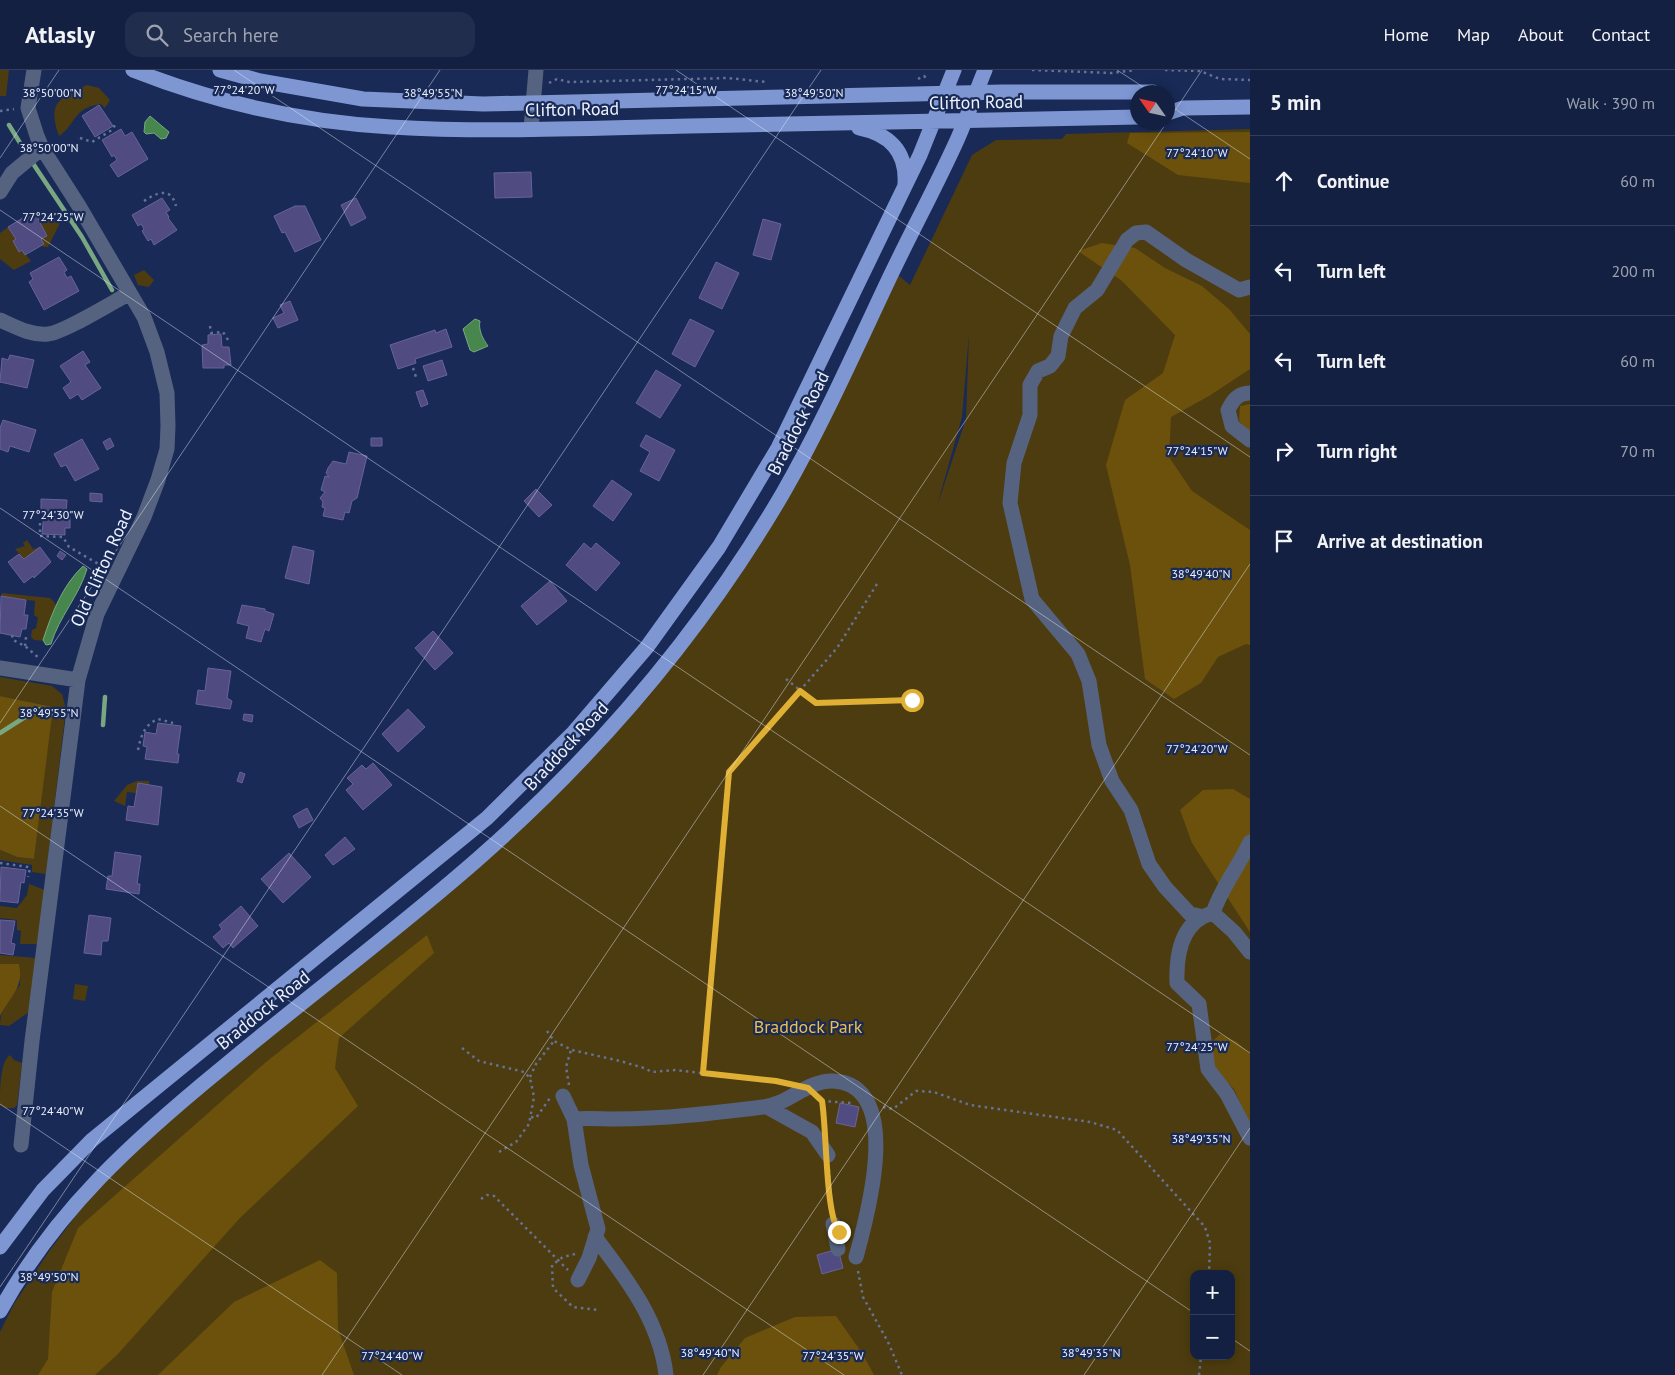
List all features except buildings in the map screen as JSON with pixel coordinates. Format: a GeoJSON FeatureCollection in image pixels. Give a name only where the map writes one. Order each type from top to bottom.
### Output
{"type":"FeatureCollection","features":[{"type":"Feature","properties":{"kind":"main road","name":"Clifton Road"},"geometry":{"type":"LineString","coordinates":[[133,70],[162,81],[232,101],[334,120],[424,129],[531,129],[1130,117]]}},
{"type":"Feature","properties":{"kind":"main road","name":"Clifton Road"},"geometry":{"type":"LineString","coordinates":[[220,70],[260,81],[363,99],[483,104],[1130,91]]}},
{"type":"Feature","properties":{"kind":"main road","name":"Braddock Road"},"geometry":{"type":"LineString","coordinates":[[0,1248],[43,1190],[92,1140],[487,818],[538,769],[610,691],[686,595],[752,495],[808,388],[905,187],[954,70]]}},
{"type":"Feature","properties":{"kind":"main road","name":"Braddock Road"},"geometry":{"type":"LineString","coordinates":[[0,1310],[24,1270],[65,1215],[124,1152],[180,1102],[478,859],[598,743],[679,647],[744,556],[783,492],[823,418],[965,120],[985,70]]}},
{"type":"Feature","properties":{"kind":"main road"},"geometry":{"type":"LineString","coordinates":[[1175,104],[1183,108]]}},
{"type":"Feature","properties":{"kind":"main road"},"geometry":{"type":"LineString","coordinates":[[1175,111],[1183,108],[1250,107]]}},
{"type":"Feature","properties":{"kind":"main road"},"geometry":{"type":"LineString","coordinates":[[835,123],[880,134],[894,144],[905,167],[905,187]]}},
{"type":"Feature","properties":{"kind":"street","name":"Old Clifton Road"},"geometry":{"type":"LineString","coordinates":[[21,1145],[32,1041],[78,680],[97,614],[144,517],[167,449],[167,393],[157,352],[144,317],[79,206],[42,148],[28,108],[34,70]]}},
{"type":"Feature","properties":{"kind":"street"},"geometry":{"type":"LineString","coordinates":[[531,129],[536,70]]}},
{"type":"Feature","properties":{"kind":"street"},"geometry":{"type":"LineString","coordinates":[[0,192],[12,173],[42,148]]}},
{"type":"Feature","properties":{"kind":"street"},"geometry":{"type":"LineString","coordinates":[[1250,287],[1238,290],[1186,260],[1146,232],[1136,233],[1127,240],[1097,290],[1075,308],[1061,336],[1058,356],[1050,366],[1038,371],[1030,385],[1030,415],[1014,464],[1010,502],[1032,599],[1078,654],[1089,681],[1099,744],[1112,781],[1131,810],[1149,864],[1165,887],[1190,914],[1207,914],[1234,932],[1250,952]]}},
{"type":"Feature","properties":{"kind":"street"},"geometry":{"type":"LineString","coordinates":[[0,320],[27,331],[48,334],[66,328],[130,293]]}},
{"type":"Feature","properties":{"kind":"street"},"geometry":{"type":"LineString","coordinates":[[1250,393],[1243,393],[1234,400],[1228,410],[1232,426],[1250,440]]}},
{"type":"Feature","properties":{"kind":"street"},"geometry":{"type":"LineString","coordinates":[[0,668],[78,680]]}},
{"type":"Feature","properties":{"kind":"street"},"geometry":{"type":"LineString","coordinates":[[1250,842],[1233,876],[1207,914],[1184,934],[1176,960],[1177,983],[1199,1004],[1208,1069],[1227,1094],[1250,1138]]}},
{"type":"Feature","properties":{"kind":"street"},"geometry":{"type":"LineString","coordinates":[[574,1119],[616,1119],[767,1107],[808,1088],[831,1081],[848,1084],[866,1099],[876,1130],[876,1170],[868,1214],[856,1257]]}},
{"type":"Feature","properties":{"kind":"street"},"geometry":{"type":"LineString","coordinates":[[558,1095],[574,1119],[581,1164],[598,1229],[589,1258],[578,1280]]}},
{"type":"Feature","properties":{"kind":"street"},"geometry":{"type":"LineString","coordinates":[[767,1107],[812,1132],[828,1155]]}},
{"type":"Feature","properties":{"kind":"street"},"geometry":{"type":"LineString","coordinates":[[833,1224],[838,1249]]}},
{"type":"Feature","properties":{"kind":"street"},"geometry":{"type":"LineString","coordinates":[[595,1237],[622,1272],[657,1334],[666,1375]]}},
{"type":"Feature","properties":{"kind":"path"},"geometry":{"type":"LineString","coordinates":[[1032,70],[1112,72],[1135,70]]}},
{"type":"Feature","properties":{"kind":"path"},"geometry":{"type":"LineString","coordinates":[[1165,70],[1200,71],[1220,79],[1250,80]]}},
{"type":"Feature","properties":{"kind":"path"},"geometry":{"type":"LineString","coordinates":[[913,82],[924,76],[927,79]]}},
{"type":"Feature","properties":{"kind":"path"},"geometry":{"type":"LineString","coordinates":[[534,85],[553,83],[557,79],[570,82],[728,78],[775,83]]}},
{"type":"Feature","properties":{"kind":"path"},"geometry":{"type":"LineString","coordinates":[[80,138],[92,142],[112,130],[115,125]]}},
{"type":"Feature","properties":{"kind":"path"},"geometry":{"type":"LineString","coordinates":[[144,201],[157,193],[165,192],[171,196],[176,206]]}},
{"type":"Feature","properties":{"kind":"path"},"geometry":{"type":"LineString","coordinates":[[210,326],[211,333],[222,332],[230,343]]}},
{"type":"Feature","properties":{"kind":"path"},"geometry":{"type":"LineString","coordinates":[[413,368],[416,377]]}},
{"type":"Feature","properties":{"kind":"path"},"geometry":{"type":"LineString","coordinates":[[40,523],[40,536],[62,538],[69,547],[102,566]]}},
{"type":"Feature","properties":{"kind":"path"},"geometry":{"type":"LineString","coordinates":[[703,1073],[729,772],[844,638],[877,584]]}},
{"type":"Feature","properties":{"kind":"path"},"geometry":{"type":"LineString","coordinates":[[12,635],[13,640],[25,646],[40,659]]}},
{"type":"Feature","properties":{"kind":"path"},"geometry":{"type":"LineString","coordinates":[[25,646],[26,638]]}},
{"type":"Feature","properties":{"kind":"path"},"geometry":{"type":"LineString","coordinates":[[786,678],[816,703],[912,700]]}},
{"type":"Feature","properties":{"kind":"path"},"geometry":{"type":"LineString","coordinates":[[138,750],[142,735],[149,723],[158,719],[172,723]]}},
{"type":"Feature","properties":{"kind":"path"},"geometry":{"type":"LineString","coordinates":[[0,863],[28,867],[30,868],[28,877]]}},
{"type":"Feature","properties":{"kind":"path"},"geometry":{"type":"LineString","coordinates":[[547,1031],[554,1041],[572,1050],[636,1065],[652,1072],[664,1070],[703,1073],[776,1081],[808,1088],[822,1101],[826,1129]]}},
{"type":"Feature","properties":{"kind":"path"},"geometry":{"type":"LineString","coordinates":[[530,1078],[536,1064],[554,1041]]}},
{"type":"Feature","properties":{"kind":"path"},"geometry":{"type":"LineString","coordinates":[[462,1048],[479,1061],[524,1072],[530,1078],[534,1097],[529,1124],[516,1142],[499,1152]]}},
{"type":"Feature","properties":{"kind":"path"},"geometry":{"type":"LineString","coordinates":[[822,1101],[868,1104],[892,1109],[916,1091],[934,1092],[970,1105],[1098,1124],[1117,1130],[1205,1227],[1210,1243],[1209,1270]]}},
{"type":"Feature","properties":{"kind":"path"},"geometry":{"type":"LineString","coordinates":[[531,1117],[536,1118],[558,1095]]}},
{"type":"Feature","properties":{"kind":"path"},"geometry":{"type":"LineString","coordinates":[[828,1155],[833,1224]]}},
{"type":"Feature","properties":{"kind":"path"},"geometry":{"type":"LineString","coordinates":[[481,1199],[487,1195],[494,1196],[578,1280]]}},
{"type":"Feature","properties":{"kind":"path"},"geometry":{"type":"LineString","coordinates":[[580,1250],[574,1256],[563,1257],[552,1266],[553,1288],[573,1307],[598,1310]]}},
{"type":"Feature","properties":{"kind":"path"},"geometry":{"type":"LineString","coordinates":[[856,1257],[863,1297],[888,1342],[902,1375]]}},
{"type":"Feature","properties":{"kind":"path"},"geometry":{"type":"LineString","coordinates":[[1199,1375],[1201,1360]]}},
{"type":"Feature","properties":{"kind":"green space"},"geometry":{"type":"Polygon","coordinates":[[[0,70],[9,70],[6,96],[0,96],[0,70]]]}},
{"type":"Feature","properties":{"kind":"green space"},"geometry":{"type":"Polygon","coordinates":[[[87,85],[99,88],[110,100],[105,108],[101,104],[85,109],[59,136],[54,116],[58,103],[69,94],[87,85]]]}},
{"type":"Feature","properties":{"kind":"green space","name":"Braddock Park"},"geometry":{"type":"Polygon","coordinates":[[[1250,129],[1250,1375],[0,1375],[0,1332],[14,1304],[50,1250],[124,1152],[536,805],[679,647],[744,556],[893,271],[910,285],[972,155],[996,140],[1062,139],[1066,134],[1250,129]],[[969,334],[962,417],[937,506],[966,419],[969,334]]]}},
{"type":"Feature","properties":{"kind":"green space"},"geometry":{"type":"Polygon","coordinates":[[[34,211],[37,211],[43,220],[60,223],[48,247],[43,247],[41,239],[47,236],[34,211]]]}},
{"type":"Feature","properties":{"kind":"green space"},"geometry":{"type":"Polygon","coordinates":[[[8,227],[16,239],[13,241],[19,252],[22,250],[31,261],[14,270],[0,259],[0,233],[8,227]]]}},
{"type":"Feature","properties":{"kind":"green space"},"geometry":{"type":"Polygon","coordinates":[[[144,270],[154,280],[149,287],[138,285],[134,275],[144,270]]]}},
{"type":"Feature","properties":{"kind":"green space"},"geometry":{"type":"Polygon","coordinates":[[[27,540],[33,549],[40,547],[24,559],[15,549],[25,546],[23,543],[27,540]]]}},
{"type":"Feature","properties":{"kind":"green space"},"geometry":{"type":"Polygon","coordinates":[[[2,593],[50,598],[54,602],[57,607],[57,613],[47,641],[34,640],[31,637],[32,630],[36,628],[38,618],[34,615],[35,601],[1,596],[2,593]]]}},
{"type":"Feature","properties":{"kind":"green space"},"geometry":{"type":"Polygon","coordinates":[[[0,677],[52,686],[62,694],[66,709],[46,874],[32,872],[32,865],[0,860],[0,850],[17,857],[34,859],[52,707],[0,696],[0,677]]]}},
{"type":"Feature","properties":{"kind":"green space"},"geometry":{"type":"Polygon","coordinates":[[[137,781],[149,781],[149,785],[138,783],[136,793],[127,792],[125,806],[114,801],[127,785],[137,781]]]}},
{"type":"Feature","properties":{"kind":"green space"},"geometry":{"type":"Polygon","coordinates":[[[29,884],[45,890],[38,944],[20,944],[21,931],[17,930],[17,920],[0,918],[0,906],[17,908],[27,895],[29,884]]]}},
{"type":"Feature","properties":{"kind":"green space"},"geometry":{"type":"Polygon","coordinates":[[[0,955],[36,958],[29,1012],[9,1026],[0,1025],[0,1019],[6,1004],[20,985],[19,964],[0,964],[0,955]]]}},
{"type":"Feature","properties":{"kind":"green space"},"geometry":{"type":"Polygon","coordinates":[[[75,984],[88,986],[85,1001],[73,999],[75,984]]]}},
{"type":"Feature","properties":{"kind":"green space"},"geometry":{"type":"Polygon","coordinates":[[[10,1055],[14,1060],[22,1063],[17,1105],[14,1108],[5,1108],[0,1105],[2,1070],[4,1063],[10,1055]]]}},
{"type":"Feature","properties":{"kind":"shaded area"},"geometry":{"type":"Polygon","coordinates":[[[150,116],[169,132],[166,138],[161,139],[154,133],[146,134],[144,132],[145,122],[150,116]]]}},
{"type":"Feature","properties":{"kind":"shaded area"},"geometry":{"type":"Polygon","coordinates":[[[1250,132],[1250,183],[1178,175],[1127,143],[1130,133],[1250,132]]]}},
{"type":"Feature","properties":{"kind":"shaded area"},"geometry":{"type":"Polygon","coordinates":[[[1102,243],[1135,248],[1165,268],[1202,286],[1229,309],[1250,334],[1250,369],[1209,396],[1171,417],[1169,457],[1192,491],[1250,530],[1250,645],[1246,644],[1218,657],[1201,683],[1174,699],[1145,679],[1130,565],[1106,465],[1125,400],[1163,373],[1175,335],[1122,281],[1078,251],[1102,243]]]}},
{"type":"Feature","properties":{"kind":"shaded area"},"geometry":{"type":"Polygon","coordinates":[[[475,319],[480,321],[480,331],[488,346],[474,352],[470,350],[463,329],[475,319]]]}},
{"type":"Feature","properties":{"kind":"shaded area"},"geometry":{"type":"Polygon","coordinates":[[[1250,404],[1250,433],[1239,421],[1240,406],[1250,404]]]}},
{"type":"Feature","properties":{"kind":"shaded area"},"geometry":{"type":"Polygon","coordinates":[[[83,566],[87,569],[79,588],[51,644],[46,645],[43,640],[58,600],[69,582],[83,566]]]}},
{"type":"Feature","properties":{"kind":"shaded area"},"geometry":{"type":"Polygon","coordinates":[[[0,696],[53,707],[34,859],[17,857],[0,850],[0,696]]]}},
{"type":"Feature","properties":{"kind":"shaded area"},"geometry":{"type":"Polygon","coordinates":[[[1233,789],[1250,799],[1250,932],[1192,843],[1180,810],[1203,790],[1233,789]]]}},
{"type":"Feature","properties":{"kind":"shaded area"},"geometry":{"type":"Polygon","coordinates":[[[427,935],[434,953],[339,1038],[335,1068],[358,1106],[239,1219],[117,1355],[95,1375],[38,1375],[48,1359],[52,1292],[78,1228],[266,1062],[427,935]]]}},
{"type":"Feature","properties":{"kind":"shaded area"},"geometry":{"type":"Polygon","coordinates":[[[0,964],[19,964],[20,979],[16,991],[0,1016],[0,964]]]}},
{"type":"Feature","properties":{"kind":"shaded area"},"geometry":{"type":"Polygon","coordinates":[[[1220,1034],[1237,1042],[1250,1054],[1250,1125],[1234,1089],[1216,1072],[1210,1044],[1220,1034]]]}},
{"type":"Feature","properties":{"kind":"shaded area"},"geometry":{"type":"Polygon","coordinates":[[[320,1260],[337,1273],[338,1329],[354,1375],[158,1375],[234,1302],[320,1260]]]}},
{"type":"Feature","properties":{"kind":"shaded area"},"geometry":{"type":"Polygon","coordinates":[[[836,1316],[862,1353],[874,1375],[717,1375],[721,1367],[745,1338],[795,1317],[836,1316]]]}},
{"type":"Feature","properties":{"kind":"waterway"},"geometry":{"type":"LineString","coordinates":[[9,125],[25,151]]}},
{"type":"Feature","properties":{"kind":"waterway"},"geometry":{"type":"LineString","coordinates":[[32,162],[82,237],[112,290]]}},
{"type":"Feature","properties":{"kind":"waterway"},"geometry":{"type":"LineString","coordinates":[[103,725],[105,697]]}},
{"type":"Feature","properties":{"kind":"waterway"},"geometry":{"type":"LineString","coordinates":[[0,733],[36,710],[41,709],[58,716]]}},
{"type":"Feature","properties":{"kind":"route"},"geometry":{"type":"LineString","coordinates":[[839,1232],[833,1224],[830,1202],[822,1101],[808,1088],[776,1081],[703,1073],[729,772],[800,691],[816,703],[912,700]]}}]}
